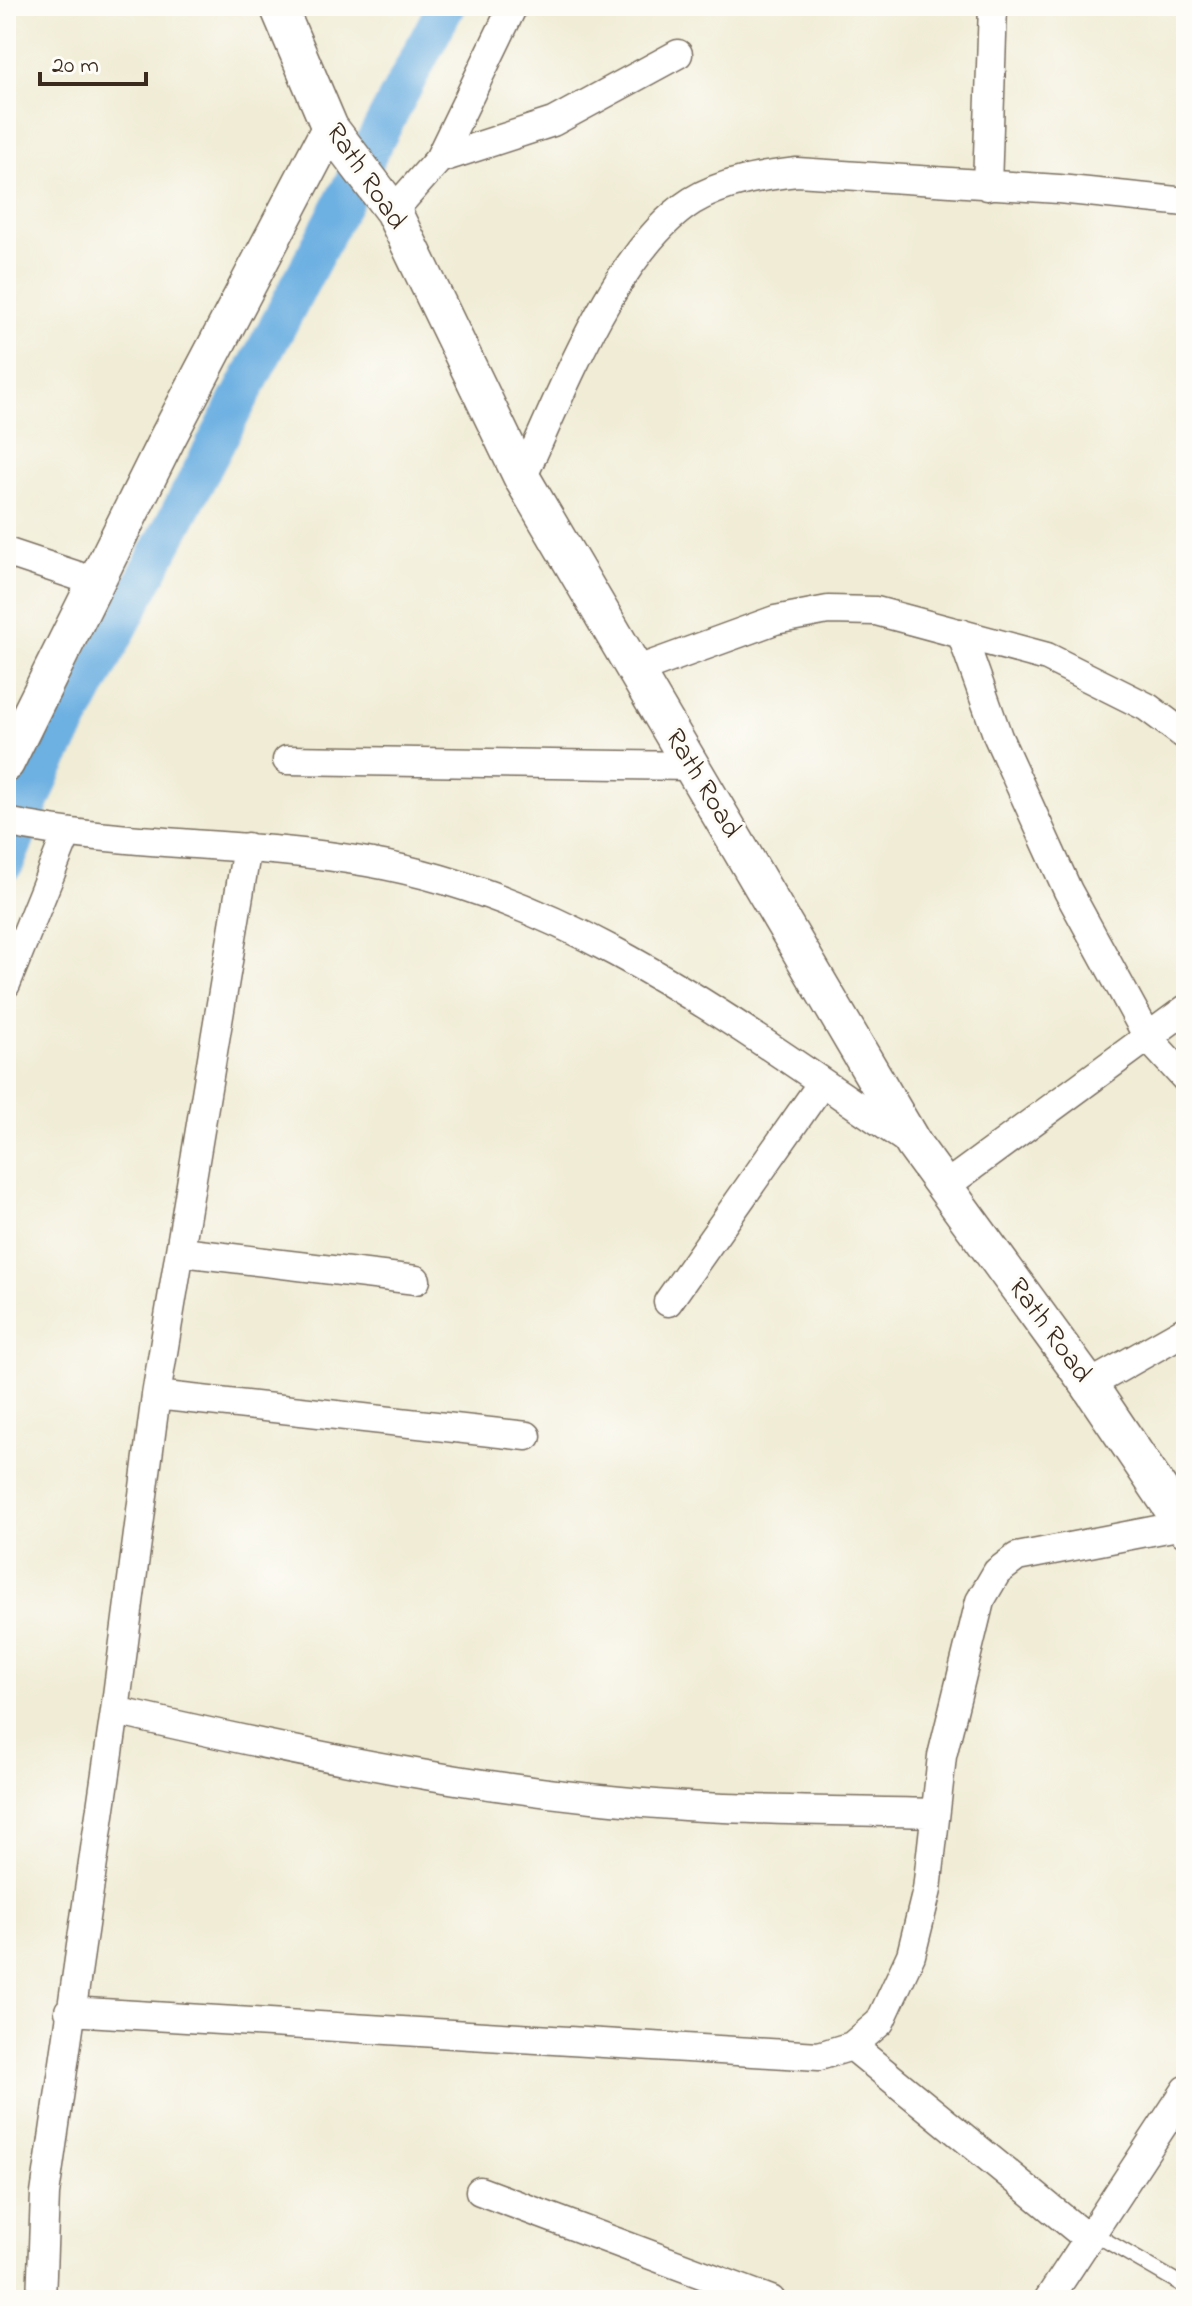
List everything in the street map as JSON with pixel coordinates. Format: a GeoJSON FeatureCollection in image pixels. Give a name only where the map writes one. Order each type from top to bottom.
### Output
{"type":"FeatureCollection","features":[{"type":"Feature","properties":{"kind":"street","name":"Rath Road"},"geometry":{"type":"LineString","coordinates":[[278,6],[337,136],[386,202],[522,478],[914,1145],[1089,1385],[1185,1527]]}},
{"type":"Feature","properties":{"kind":"street"},"geometry":{"type":"LineString","coordinates":[[439,159],[513,6]]}},
{"type":"Feature","properties":{"kind":"street"},"geometry":{"type":"LineString","coordinates":[[987,186],[993,6]]}},
{"type":"Feature","properties":{"kind":"street"},"geometry":{"type":"LineString","coordinates":[[386,202],[439,159],[553,122],[678,54]]}},
{"type":"Feature","properties":{"kind":"street"},"geometry":{"type":"LineString","coordinates":[[6,763],[96,582],[337,136]]}},
{"type":"Feature","properties":{"kind":"street"},"geometry":{"type":"LineString","coordinates":[[522,478],[610,296],[653,236],[693,201],[756,176],[797,172],[1059,189],[1186,202]]}},
{"type":"Feature","properties":{"kind":"street"},"geometry":{"type":"LineString","coordinates":[[6,552],[96,582]]}},
{"type":"Feature","properties":{"kind":"street"},"geometry":{"type":"LineString","coordinates":[[635,671],[775,620],[828,610],[876,611],[1047,657],[1147,707],[1186,736]]}},
{"type":"Feature","properties":{"kind":"street"},"geometry":{"type":"LineString","coordinates":[[961,633],[998,737],[1068,891],[1149,1039],[1186,1079]]}},
{"type":"Feature","properties":{"kind":"street"},"geometry":{"type":"LineString","coordinates":[[287,760],[691,766]]}},
{"type":"Feature","properties":{"kind":"street"},"geometry":{"type":"LineString","coordinates":[[6,822],[59,832],[247,847],[367,862],[451,881],[546,916],[650,968],[914,1145]]}},
{"type":"Feature","properties":{"kind":"street"},"geometry":{"type":"LineString","coordinates":[[6,984],[59,832]]}},
{"type":"Feature","properties":{"kind":"street"},"geometry":{"type":"LineString","coordinates":[[41,2300],[45,2194],[69,2011],[115,1711],[156,1395],[247,847]]}},
{"type":"Feature","properties":{"kind":"street"},"geometry":{"type":"LineString","coordinates":[[944,1187],[1186,1009]]}},
{"type":"Feature","properties":{"kind":"street"},"geometry":{"type":"LineString","coordinates":[[668,1302],[822,1083]]}},
{"type":"Feature","properties":{"kind":"street"},"geometry":{"type":"LineString","coordinates":[[182,1252],[416,1280]]}},
{"type":"Feature","properties":{"kind":"street"},"geometry":{"type":"LineString","coordinates":[[1089,1385],[1186,1330]]}},
{"type":"Feature","properties":{"kind":"street"},"geometry":{"type":"LineString","coordinates":[[156,1395],[527,1436]]}},
{"type":"Feature","properties":{"kind":"street"},"geometry":{"type":"LineString","coordinates":[[69,2011],[819,2056],[852,2046],[880,2022],[911,1955],[927,1890],[942,1756],[980,1601],[997,1572],[1017,1557],[1185,1527]]}},
{"type":"Feature","properties":{"kind":"street"},"geometry":{"type":"LineString","coordinates":[[115,1711],[335,1761],[458,1781],[684,1806],[934,1813]]}},
{"type":"Feature","properties":{"kind":"street"},"geometry":{"type":"LineString","coordinates":[[852,2046],[1089,2235]]}},
{"type":"Feature","properties":{"kind":"street"},"geometry":{"type":"LineString","coordinates":[[1048,2300],[1186,2090]]}},
{"type":"Feature","properties":{"kind":"street"},"geometry":{"type":"LineString","coordinates":[[480,2191],[771,2300]]}},
{"type":"Feature","properties":{"kind":"lane"},"geometry":{"type":"LineString","coordinates":[[1089,2235],[1186,2287]]}},
{"type":"Feature","properties":{"kind":"waterway"},"geometry":{"type":"LineString","coordinates":[[6,862],[43,772],[446,6]]}}]}
